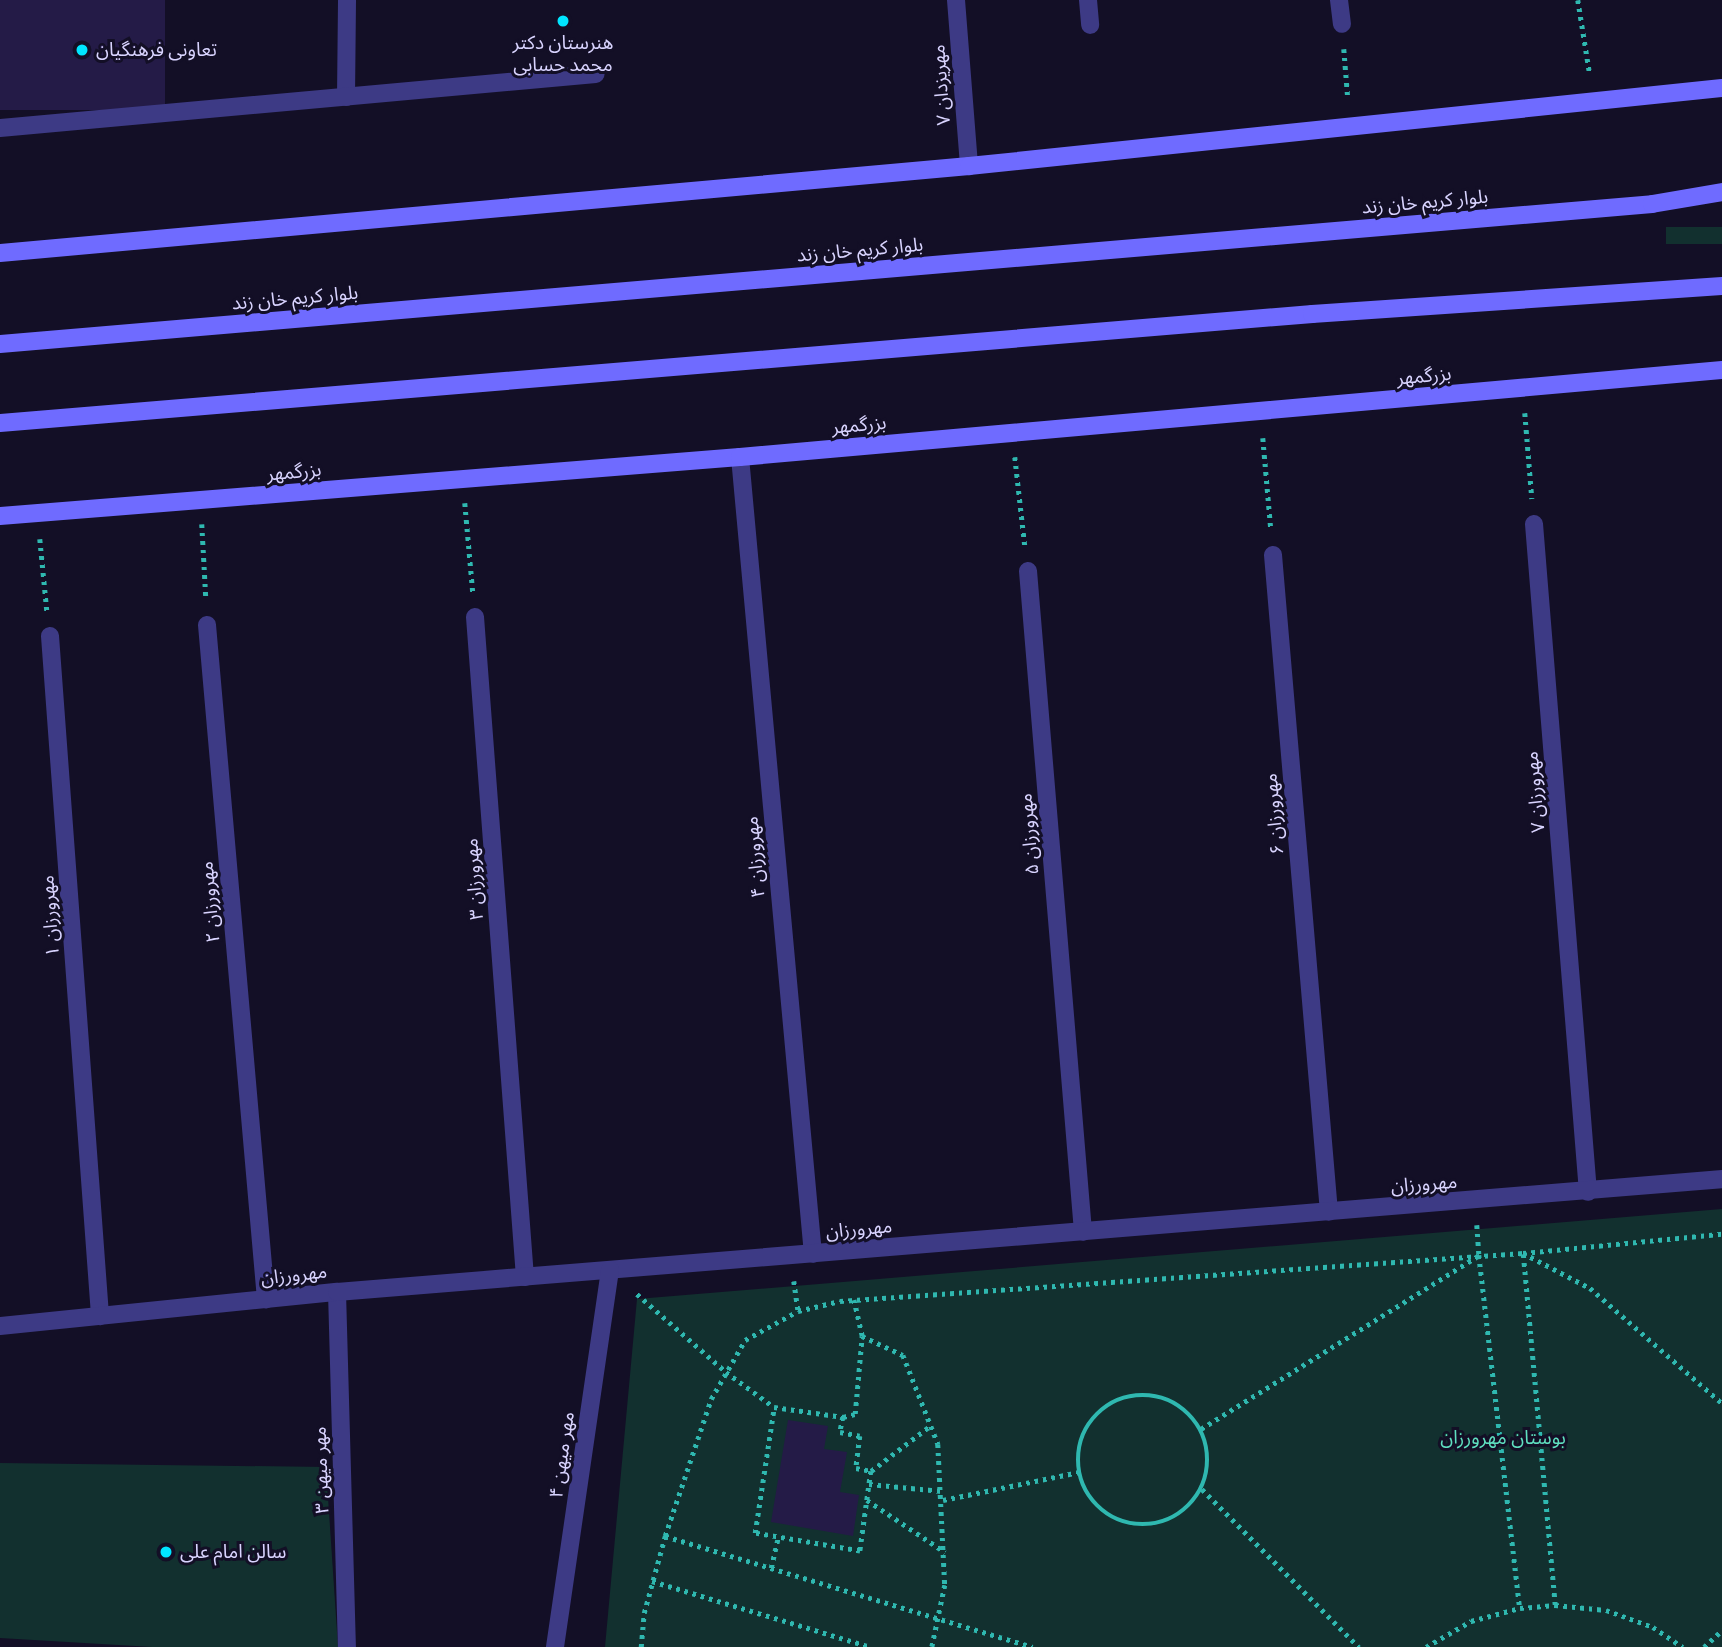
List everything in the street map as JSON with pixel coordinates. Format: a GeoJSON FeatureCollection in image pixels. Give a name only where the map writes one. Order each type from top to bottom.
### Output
{"type":"FeatureCollection","features":[{"type":"Feature","properties":{"kind":"main road"},"geometry":{"type":"LineString","coordinates":[[0,253],[969,166],[1722,88]]}},
{"type":"Feature","properties":{"kind":"main road","name":"بلوار کریم خان زند"},"geometry":{"type":"LineString","coordinates":[[0,344],[1639,205],[1722,192]]}},
{"type":"Feature","properties":{"kind":"main road"},"geometry":{"type":"LineString","coordinates":[[0,423],[1312,314],[1722,286]]}},
{"type":"Feature","properties":{"kind":"main road","name":"بزرگمهر"},"geometry":{"type":"LineString","coordinates":[[0,516],[740,457],[1722,370]]}},
{"type":"Feature","properties":{"kind":"street"},"geometry":{"type":"LineString","coordinates":[[346,96],[347,0]]}},
{"type":"Feature","properties":{"kind":"street","name":"مهریزدان ۷"},"geometry":{"type":"LineString","coordinates":[[956,0],[969,166]]}},
{"type":"Feature","properties":{"kind":"street"},"geometry":{"type":"LineString","coordinates":[[1088,0],[1090,25]]}},
{"type":"Feature","properties":{"kind":"street"},"geometry":{"type":"LineString","coordinates":[[1339,0],[1342,24]]}},
{"type":"Feature","properties":{"kind":"street"},"geometry":{"type":"LineString","coordinates":[[0,128],[596,74]]}},
{"type":"Feature","properties":{"kind":"street","name":"مهرورزان ۴"},"geometry":{"type":"LineString","coordinates":[[740,457],[813,1254]]}},
{"type":"Feature","properties":{"kind":"street","name":"مهرورزان ۷"},"geometry":{"type":"LineString","coordinates":[[1534,524],[1588,1192]]}},
{"type":"Feature","properties":{"kind":"street","name":"مهرورزان ۶"},"geometry":{"type":"LineString","coordinates":[[1273,555],[1329,1212]]}},
{"type":"Feature","properties":{"kind":"street","name":"مهرورزان ۵"},"geometry":{"type":"LineString","coordinates":[[1028,571],[1083,1232]]}},
{"type":"Feature","properties":{"kind":"street","name":"مهرورزان ۳"},"geometry":{"type":"LineString","coordinates":[[475,617],[525,1277]]}},
{"type":"Feature","properties":{"kind":"street","name":"مهرورزان ۲"},"geometry":{"type":"LineString","coordinates":[[207,625],[266,1299]]}},
{"type":"Feature","properties":{"kind":"street","name":"مهرورزان ۱"},"geometry":{"type":"LineString","coordinates":[[50,636],[100,1316]]}},
{"type":"Feature","properties":{"kind":"street","name":"مهرورزان"},"geometry":{"type":"LineString","coordinates":[[0,1326],[337,1292],[1722,1179]]}},
{"type":"Feature","properties":{"kind":"street","name":"مهر میهن ۴"},"geometry":{"type":"LineString","coordinates":[[555,1647],[610,1270]]}},
{"type":"Feature","properties":{"kind":"street","name":"مهر میهن ۳"},"geometry":{"type":"LineString","coordinates":[[337,1292],[347,1647]]}},
{"type":"Feature","properties":{"kind":"path"},"geometry":{"type":"LineString","coordinates":[[1578,0],[1594,103]]}},
{"type":"Feature","properties":{"kind":"path"},"geometry":{"type":"LineString","coordinates":[[1342,24],[1351,128]]}},
{"type":"Feature","properties":{"kind":"path"},"geometry":{"type":"LineString","coordinates":[[1523,388],[1534,524]]}},
{"type":"Feature","properties":{"kind":"path"},"geometry":{"type":"LineString","coordinates":[[1261,411],[1273,555]]}},
{"type":"Feature","properties":{"kind":"path"},"geometry":{"type":"LineString","coordinates":[[1012,433],[1028,571]]}},
{"type":"Feature","properties":{"kind":"path"},"geometry":{"type":"LineString","coordinates":[[463,479],[475,617]]}},
{"type":"Feature","properties":{"kind":"path"},"geometry":{"type":"LineString","coordinates":[[201,500],[207,625]]}},
{"type":"Feature","properties":{"kind":"path"},"geometry":{"type":"LineString","coordinates":[[37,513],[50,636]]}},
{"type":"Feature","properties":{"kind":"path"},"geometry":{"type":"LineString","coordinates":[[641,1647],[643,1613],[652,1581],[711,1399],[745,1340],[797,1311],[854,1300],[1522,1253],[1722,1234]]}},
{"type":"Feature","properties":{"kind":"path"},"geometry":{"type":"LineString","coordinates":[[1522,1253],[1590,1288],[1722,1403]]}},
{"type":"Feature","properties":{"kind":"path"},"geometry":{"type":"LineString","coordinates":[[1522,1253],[1555,1605]]}},
{"type":"Feature","properties":{"kind":"path"},"geometry":{"type":"LineString","coordinates":[[1201,1429],[1479,1255]]}},
{"type":"Feature","properties":{"kind":"path"},"geometry":{"type":"LineString","coordinates":[[1479,1255],[1520,1608]]}},
{"type":"Feature","properties":{"kind":"path"},"geometry":{"type":"LineString","coordinates":[[610,1270],[726,1373],[774,1408],[843,1417],[855,1415],[862,1336],[854,1300]]}},
{"type":"Feature","properties":{"kind":"path"},"geometry":{"type":"LineString","coordinates":[[862,1336],[903,1355],[938,1444],[946,1586],[932,1647]]}},
{"type":"Feature","properties":{"kind":"path"},"geometry":{"type":"LineString","coordinates":[[1152,1395],[1171,1401],[1188,1413],[1201,1429],[1208,1449],[1208,1469],[1202,1489],[1191,1506],[1174,1518],[1155,1525],[1134,1526],[1115,1520],[1098,1508],[1086,1492],[1079,1472],[1078,1452],[1084,1432],[1095,1415],[1112,1403],[1131,1396],[1152,1395]]}},
{"type":"Feature","properties":{"kind":"path"},"geometry":{"type":"LineString","coordinates":[[774,1408],[755,1533],[860,1551],[871,1471],[930,1426]]}},
{"type":"Feature","properties":{"kind":"path"},"geometry":{"type":"LineString","coordinates":[[843,1417],[840,1433],[860,1436],[856,1468],[871,1471]]}},
{"type":"Feature","properties":{"kind":"path"},"geometry":{"type":"LineString","coordinates":[[943,1500],[1079,1472]]}},
{"type":"Feature","properties":{"kind":"path"},"geometry":{"type":"LineString","coordinates":[[869,1483],[942,1491]]}},
{"type":"Feature","properties":{"kind":"path"},"geometry":{"type":"LineString","coordinates":[[1202,1489],[1359,1647]]}},
{"type":"Feature","properties":{"kind":"path"},"geometry":{"type":"LineString","coordinates":[[867,1500],[945,1552]]}},
{"type":"Feature","properties":{"kind":"path"},"geometry":{"type":"LineString","coordinates":[[665,1535],[1033,1647]]}},
{"type":"Feature","properties":{"kind":"path"},"geometry":{"type":"LineString","coordinates":[[771,1568],[778,1537]]}},
{"type":"Feature","properties":{"kind":"path"},"geometry":{"type":"LineString","coordinates":[[652,1581],[871,1647]]}},
{"type":"Feature","properties":{"kind":"path"},"geometry":{"type":"LineString","coordinates":[[1426,1647],[1471,1621],[1520,1608],[1555,1605],[1606,1611],[1653,1628],[1683,1647]]}},
{"type":"Feature","properties":{"kind":"path"},"geometry":{"type":"LineString","coordinates":[[1704,1647],[1722,1630]]}},
{"type":"Feature","properties":{"kind":"green space"},"geometry":{"type":"Polygon","coordinates":[[[1666,227],[1722,227],[1722,244],[1666,244],[1666,227]]]}},
{"type":"Feature","properties":{"kind":"green space","name":"بوستان مهرورزان"},"geometry":{"type":"Polygon","coordinates":[[[1722,1209],[1722,1647],[605,1647],[637,1299],[1722,1209]]]}},
{"type":"Feature","properties":{"kind":"green space","name":"سالن امام علی"},"geometry":{"type":"Polygon","coordinates":[[[0,1463],[326,1467],[338,1647],[152,1647],[0,1638],[0,1463]]]}},
{"type":"Feature","properties":{"kind":"building","name":"تعاونی فرهنگیان"},"geometry":{"type":"Polygon","coordinates":[[[0,0],[165,0],[165,110],[0,110],[0,0]]]}},
{"type":"Feature","properties":{"kind":"building"},"geometry":{"type":"Polygon","coordinates":[[[788,1420],[828,1426],[824,1449],[847,1452],[840,1492],[859,1495],[853,1536],[771,1522],[788,1420]]]}},
{"type":"Feature","properties":{"kind":"place","name":"هنرستان دکتر محمد حسابی"},"geometry":{"type":"Point","coordinates":[563,21]}},
{"type":"Feature","properties":{"kind":"place","name":"تعاونی فرهنگیان"},"geometry":{"type":"Point","coordinates":[82,50]}},
{"type":"Feature","properties":{"kind":"place","name":"سالن امام علی"},"geometry":{"type":"Point","coordinates":[166,1552]}}]}
